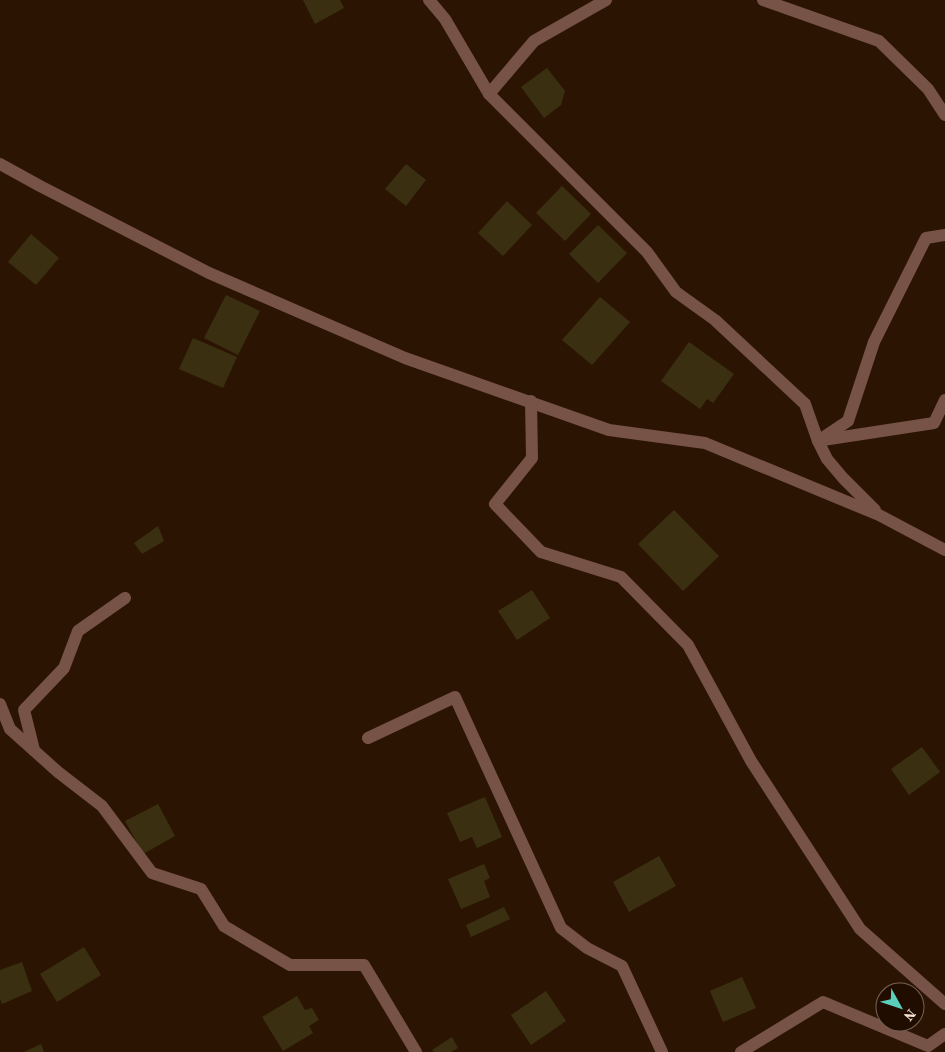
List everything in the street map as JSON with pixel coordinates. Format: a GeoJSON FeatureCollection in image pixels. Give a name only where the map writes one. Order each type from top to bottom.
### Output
{"type":"FeatureCollection","features":[{"type":"Feature","properties":{"kind":"street"},"geometry":{"type":"LineString","coordinates":[[429,0],[445,19],[489,94],[647,252],[676,292],[715,320],[805,404],[818,441],[832,465],[880,515]]}},
{"type":"Feature","properties":{"kind":"street"},"geometry":{"type":"LineString","coordinates":[[489,94],[534,41],[606,0]]}},
{"type":"Feature","properties":{"kind":"street"},"geometry":{"type":"LineString","coordinates":[[763,0],[879,40],[928,89],[945,115]]}},
{"type":"Feature","properties":{"kind":"street"},"geometry":{"type":"LineString","coordinates":[[0,164],[218,276],[405,358],[609,430],[706,443],[880,515],[945,550]]}},
{"type":"Feature","properties":{"kind":"street"},"geometry":{"type":"LineString","coordinates":[[818,441],[848,421],[874,342],[926,238],[945,236]]}},
{"type":"Feature","properties":{"kind":"street"},"geometry":{"type":"LineString","coordinates":[[818,441],[934,423],[945,400]]}},
{"type":"Feature","properties":{"kind":"street"},"geometry":{"type":"LineString","coordinates":[[531,402],[532,458],[495,504],[542,552],[621,578],[688,645],[751,762],[860,929],[945,1004]]}},
{"type":"Feature","properties":{"kind":"street"},"geometry":{"type":"LineString","coordinates":[[34,750],[24,710],[64,668],[78,631],[125,598]]}},
{"type":"Feature","properties":{"kind":"street"},"geometry":{"type":"LineString","coordinates":[[368,738],[456,697],[561,928],[587,948],[622,966],[662,1052]]}},
{"type":"Feature","properties":{"kind":"street"},"geometry":{"type":"LineString","coordinates":[[0,704],[10,728],[58,772],[102,806],[152,873],[201,889],[224,926],[290,966],[364,965],[416,1052]]}},
{"type":"Feature","properties":{"kind":"street"},"geometry":{"type":"LineString","coordinates":[[741,1052],[823,1002],[928,1046],[945,1034]]}},
{"type":"Feature","properties":{"kind":"building"},"geometry":{"type":"Polygon","coordinates":[[[303,0],[340,0],[344,8],[315,24],[303,0]]]}},
{"type":"Feature","properties":{"kind":"building"},"geometry":{"type":"Polygon","coordinates":[[[547,68],[565,91],[561,105],[544,118],[521,87],[547,68]]]}},
{"type":"Feature","properties":{"kind":"building"},"geometry":{"type":"Polygon","coordinates":[[[406,164],[426,180],[406,206],[385,189],[406,164]]]}},
{"type":"Feature","properties":{"kind":"building"},"geometry":{"type":"Polygon","coordinates":[[[562,186],[591,214],[565,241],[536,213],[562,186]]]}},
{"type":"Feature","properties":{"kind":"building"},"geometry":{"type":"Polygon","coordinates":[[[507,201],[532,225],[503,256],[478,233],[507,201]]]}},
{"type":"Feature","properties":{"kind":"building"},"geometry":{"type":"Polygon","coordinates":[[[598,225],[627,253],[598,283],[569,254],[598,225]]]}},
{"type":"Feature","properties":{"kind":"building"},"geometry":{"type":"Polygon","coordinates":[[[31,234],[59,258],[36,285],[8,262],[31,234]]]}},
{"type":"Feature","properties":{"kind":"building"},"geometry":{"type":"Polygon","coordinates":[[[226,295],[260,311],[238,355],[204,338],[226,295]]]}},
{"type":"Feature","properties":{"kind":"building"},"geometry":{"type":"Polygon","coordinates":[[[600,297],[630,322],[592,365],[562,340],[600,297]]]}},
{"type":"Feature","properties":{"kind":"building"},"geometry":{"type":"Polygon","coordinates":[[[193,338],[237,357],[223,388],[179,369],[193,338]]]}},
{"type":"Feature","properties":{"kind":"building"},"geometry":{"type":"Polygon","coordinates":[[[689,342],[734,374],[713,403],[707,399],[700,409],[661,381],[689,342]]]}},
{"type":"Feature","properties":{"kind":"building"},"geometry":{"type":"Polygon","coordinates":[[[674,510],[719,556],[683,591],[638,544],[674,510]]]}},
{"type":"Feature","properties":{"kind":"building"},"geometry":{"type":"Polygon","coordinates":[[[158,526],[164,541],[142,554],[134,543],[158,526]]]}},
{"type":"Feature","properties":{"kind":"building"},"geometry":{"type":"Polygon","coordinates":[[[532,590],[550,618],[517,640],[498,611],[532,590]]]}},
{"type":"Feature","properties":{"kind":"building"},"geometry":{"type":"Polygon","coordinates":[[[922,747],[940,772],[909,795],[891,769],[922,747]]]}},
{"type":"Feature","properties":{"kind":"building"},"geometry":{"type":"Polygon","coordinates":[[[485,797],[502,837],[477,848],[472,837],[460,842],[447,813],[485,797]]]}},
{"type":"Feature","properties":{"kind":"building"},"geometry":{"type":"Polygon","coordinates":[[[158,804],[175,836],[143,854],[125,821],[158,804]]]}},
{"type":"Feature","properties":{"kind":"building"},"geometry":{"type":"Polygon","coordinates":[[[659,856],[676,886],[629,912],[613,882],[659,856]]]}},
{"type":"Feature","properties":{"kind":"building"},"geometry":{"type":"Polygon","coordinates":[[[484,864],[490,878],[484,881],[490,897],[461,909],[448,879],[484,864]]]}},
{"type":"Feature","properties":{"kind":"building"},"geometry":{"type":"Polygon","coordinates":[[[504,907],[510,919],[471,937],[466,925],[504,907]]]}},
{"type":"Feature","properties":{"kind":"building"},"geometry":{"type":"Polygon","coordinates":[[[84,947],[101,975],[57,1002],[40,974],[84,947]]]}},
{"type":"Feature","properties":{"kind":"building"},"geometry":{"type":"Polygon","coordinates":[[[22,962],[32,991],[2,1004],[0,999],[0,970],[22,962]]]}},
{"type":"Feature","properties":{"kind":"building"},"geometry":{"type":"Polygon","coordinates":[[[742,977],[756,1008],[723,1022],[710,991],[742,977]]]}},
{"type":"Feature","properties":{"kind":"building"},"geometry":{"type":"Polygon","coordinates":[[[546,991],[566,1021],[531,1045],[511,1015],[546,991]]]}},
{"type":"Feature","properties":{"kind":"building"},"geometry":{"type":"Polygon","coordinates":[[[297,996],[305,1010],[312,1008],[319,1020],[309,1026],[313,1033],[283,1051],[262,1017],[297,996]]]}},
{"type":"Feature","properties":{"kind":"building"},"geometry":{"type":"Polygon","coordinates":[[[452,1037],[458,1048],[451,1052],[434,1052],[432,1050],[452,1037]]]}},
{"type":"Feature","properties":{"kind":"building"},"geometry":{"type":"Polygon","coordinates":[[[41,1044],[44,1052],[24,1052],[41,1044]]]}}]}
